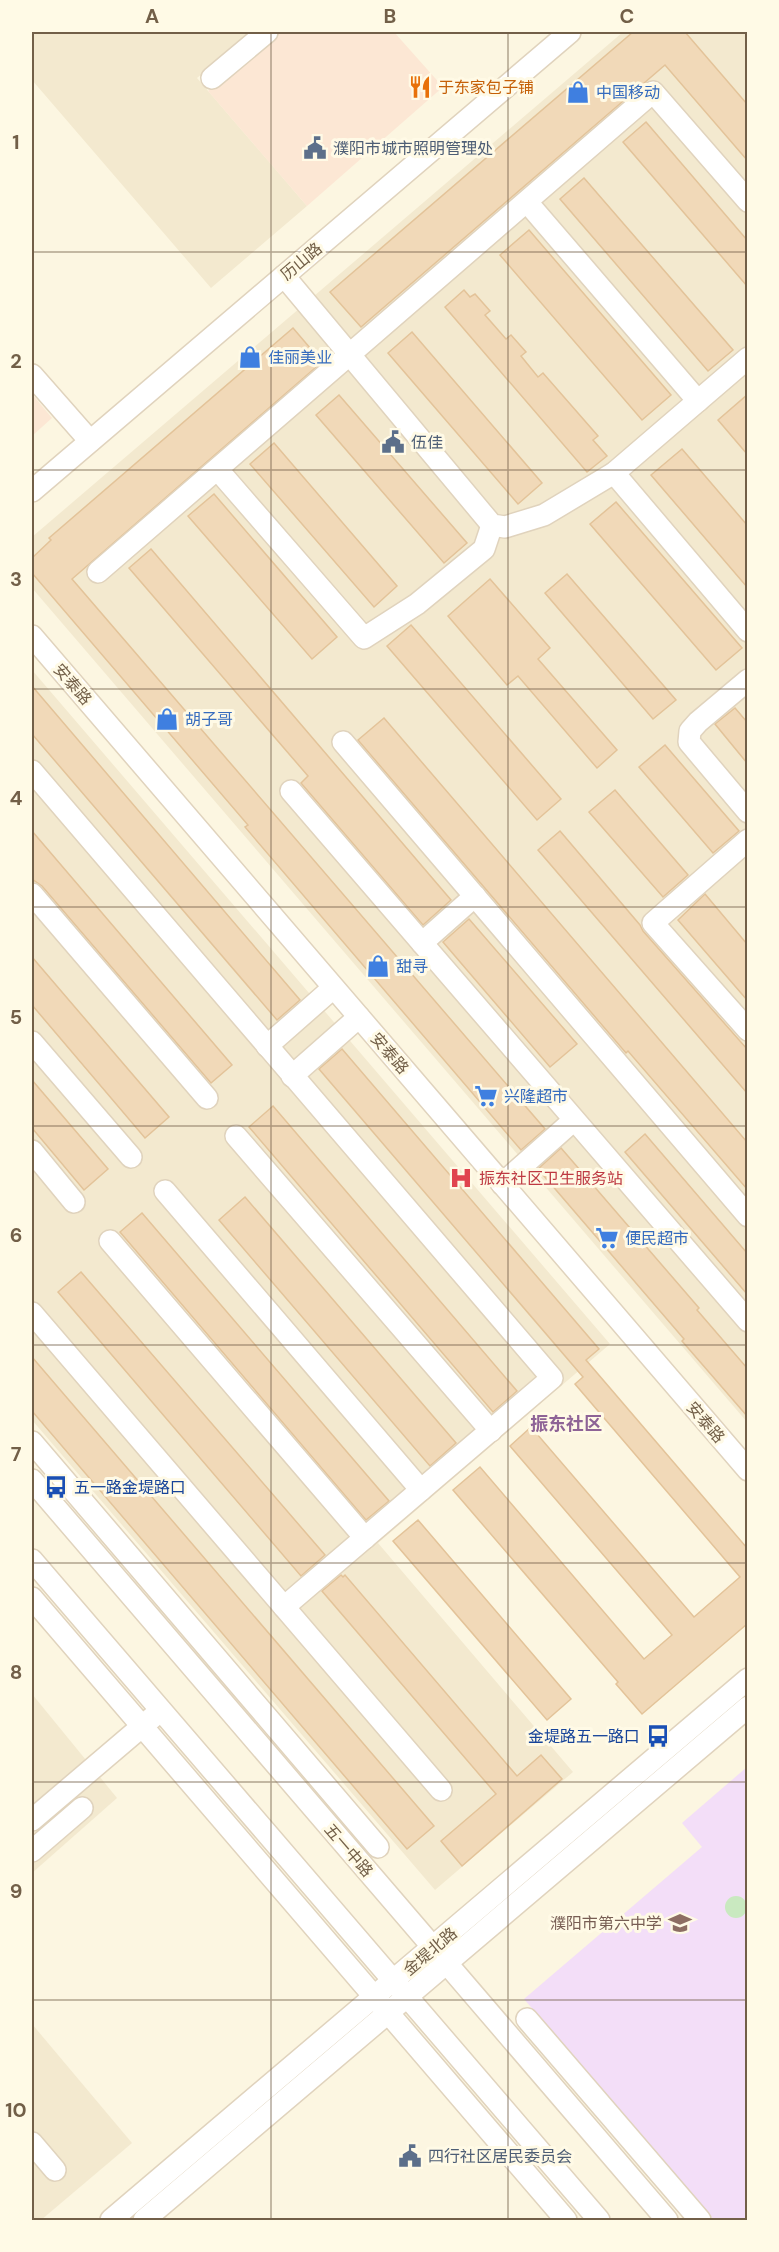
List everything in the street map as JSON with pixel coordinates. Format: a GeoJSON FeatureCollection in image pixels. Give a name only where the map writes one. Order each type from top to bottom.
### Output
{"type":"FeatureCollection","features":[{"type":"Feature","properties":{"kind":"street"},"geometry":{"type":"LineString","coordinates":[[212,78],[267,32]]}},
{"type":"Feature","properties":{"kind":"street","name":"历山路"},"geometry":{"type":"LineString","coordinates":[[32,491],[570,32]]}},
{"type":"Feature","properties":{"kind":"street"},"geometry":{"type":"LineString","coordinates":[[98,572],[653,92],[747,201]]}},
{"type":"Feature","properties":{"kind":"street"},"geometry":{"type":"LineString","coordinates":[[527,202],[698,401]]}},
{"type":"Feature","properties":{"kind":"street"},"geometry":{"type":"LineString","coordinates":[[284,276],[492,525],[505,527],[544,514],[614,473],[747,358]]}},
{"type":"Feature","properties":{"kind":"street"},"geometry":{"type":"LineString","coordinates":[[32,375],[90,441]]}},
{"type":"Feature","properties":{"kind":"street"},"geometry":{"type":"LineString","coordinates":[[218,470],[364,638],[417,604],[484,549],[492,525]]}},
{"type":"Feature","properties":{"kind":"street"},"geometry":{"type":"LineString","coordinates":[[614,473],[747,631]]}},
{"type":"Feature","properties":{"kind":"street","name":"安泰路"},"geometry":{"type":"LineString","coordinates":[[32,636],[747,1470]]}},
{"type":"Feature","properties":{"kind":"street"},"geometry":{"type":"LineString","coordinates":[[747,681],[698,722],[690,731],[689,742],[747,812]]}},
{"type":"Feature","properties":{"kind":"street"},"geometry":{"type":"LineString","coordinates":[[343,742],[747,1216]]}},
{"type":"Feature","properties":{"kind":"street"},"geometry":{"type":"LineString","coordinates":[[32,771],[552,1378],[284,1607]]}},
{"type":"Feature","properties":{"kind":"street"},"geometry":{"type":"LineString","coordinates":[[291,791],[747,1322]]}},
{"type":"Feature","properties":{"kind":"street"},"geometry":{"type":"LineString","coordinates":[[747,840],[653,923],[747,1030]]}},
{"type":"Feature","properties":{"kind":"street"},"geometry":{"type":"LineString","coordinates":[[32,894],[207,1098]]}},
{"type":"Feature","properties":{"kind":"street"},"geometry":{"type":"LineString","coordinates":[[422,943],[475,896]]}},
{"type":"Feature","properties":{"kind":"street"},"geometry":{"type":"LineString","coordinates":[[267,1046],[333,988]]}},
{"type":"Feature","properties":{"kind":"street"},"geometry":{"type":"LineString","coordinates":[[292,1076],[359,1017]]}},
{"type":"Feature","properties":{"kind":"street"},"geometry":{"type":"LineString","coordinates":[[32,1042],[131,1157]]}},
{"type":"Feature","properties":{"kind":"street"},"geometry":{"type":"LineString","coordinates":[[502,1184],[574,1120]]}},
{"type":"Feature","properties":{"kind":"street"},"geometry":{"type":"LineString","coordinates":[[236,1136],[491,1431]]}},
{"type":"Feature","properties":{"kind":"street"},"geometry":{"type":"LineString","coordinates":[[32,1151],[74,1202]]}},
{"type":"Feature","properties":{"kind":"street"},"geometry":{"type":"LineString","coordinates":[[165,1191],[421,1490]]}},
{"type":"Feature","properties":{"kind":"street"},"geometry":{"type":"LineString","coordinates":[[110,1241],[365,1538]]}},
{"type":"Feature","properties":{"kind":"street"},"geometry":{"type":"LineString","coordinates":[[32,1313],[441,1790]]}},
{"type":"Feature","properties":{"kind":"street"},"geometry":{"type":"LineString","coordinates":[[32,1442],[378,1847]]}},
{"type":"Feature","properties":{"kind":"street","name":"五一中路"},"geometry":{"type":"LineString","coordinates":[[32,1480],[667,2220]]}},
{"type":"Feature","properties":{"kind":"street"},"geometry":{"type":"LineString","coordinates":[[32,1560],[599,2220]]}},
{"type":"Feature","properties":{"kind":"street"},"geometry":{"type":"LineString","coordinates":[[32,1598],[566,2220]]}},
{"type":"Feature","properties":{"kind":"street","name":"金堤北路"},"geometry":{"type":"LineString","coordinates":[[111,2220],[394,1982],[747,1679]]}},
{"type":"Feature","properties":{"kind":"street","name":"金堤北路"},"geometry":{"type":"LineString","coordinates":[[144,2220],[408,1998],[747,1707]]}},
{"type":"Feature","properties":{"kind":"street"},"geometry":{"type":"LineString","coordinates":[[56,1830],[34,1811],[160,1711]]}},
{"type":"Feature","properties":{"kind":"street"},"geometry":{"type":"LineString","coordinates":[[32,1851],[82,1808]]}},
{"type":"Feature","properties":{"kind":"street"},"geometry":{"type":"LineString","coordinates":[[527,2019],[700,2220]]}},
{"type":"Feature","properties":{"kind":"street"},"geometry":{"type":"LineString","coordinates":[[32,2143],[55,2170]]}},
{"type":"Feature","properties":{"kind":"shaded area"},"geometry":{"type":"Polygon","coordinates":[[[32,32],[250,32],[197,78],[307,206],[211,288],[32,80],[32,32]]]}},
{"type":"Feature","properties":{"kind":"shaded area","name":"濮阳市城市照明管理处"},"geometry":{"type":"Polygon","coordinates":[[[277,32],[394,32],[443,87],[307,206],[208,91],[277,32]]]}},
{"type":"Feature","properties":{"kind":"shaded area"},"geometry":{"type":"Polygon","coordinates":[[[623,32],[747,32],[747,1422],[32,588],[32,537],[623,32]]]}},
{"type":"Feature","properties":{"kind":"shaded area"},"geometry":{"type":"Polygon","coordinates":[[[32,394],[52,418],[32,436],[32,394]]]}},
{"type":"Feature","properties":{"kind":"shaded area"},"geometry":{"type":"Polygon","coordinates":[[[32,670],[610,1344],[378,1543],[573,1772],[435,1890],[32,1420],[32,670]]]}},
{"type":"Feature","properties":{"kind":"shaded area"},"geometry":{"type":"Polygon","coordinates":[[[32,1694],[117,1798],[32,1873],[32,1694]]]}},
{"type":"Feature","properties":{"kind":"shaded area","name":"濮阳市第六中学"},"geometry":{"type":"Polygon","coordinates":[[[747,1767],[747,2220],[714,2220],[524,1999],[702,1847],[682,1823],[747,1767]]]}},
{"type":"Feature","properties":{"kind":"shaded area"},"geometry":{"type":"Polygon","coordinates":[[[32,2024],[132,2143],[41,2220],[32,2220],[32,2024]]]}},
{"type":"Feature","properties":{"kind":"green space"},"geometry":{"type":"Polygon","coordinates":[[[736,1896],[744,1899],[747,1907],[744,1915],[736,1918],[728,1915],[725,1907],[728,1899],[736,1896]]]}},
{"type":"Feature","properties":{"kind":"building"},"geometry":{"type":"Polygon","coordinates":[[[633,32],[685,32],[747,104],[747,160],[665,65],[361,327],[330,292],[633,32]]]}},
{"type":"Feature","properties":{"kind":"building"},"geometry":{"type":"Polygon","coordinates":[[[646,122],[747,240],[747,286],[623,142],[646,122]]]}},
{"type":"Feature","properties":{"kind":"building"},"geometry":{"type":"Polygon","coordinates":[[[584,178],[733,350],[708,371],[560,199],[584,178]]]}},
{"type":"Feature","properties":{"kind":"building"},"geometry":{"type":"Polygon","coordinates":[[[529,230],[671,395],[642,420],[500,255],[529,230]]]}},
{"type":"Feature","properties":{"kind":"building"},"geometry":{"type":"Polygon","coordinates":[[[464,290],[470,297],[475,294],[490,311],[485,315],[506,339],[511,335],[526,352],[521,356],[538,377],[543,373],[598,436],[593,440],[607,456],[587,472],[445,307],[464,290]]]}},
{"type":"Feature","properties":{"kind":"building"},"geometry":{"type":"Polygon","coordinates":[[[293,328],[322,362],[72,579],[545,1129],[521,1150],[245,827],[248,825],[32,573],[32,558],[51,540],[49,538],[293,328]]]}},
{"type":"Feature","properties":{"kind":"building"},"geometry":{"type":"Polygon","coordinates":[[[412,332],[542,483],[518,504],[388,353],[412,332]]]}},
{"type":"Feature","properties":{"kind":"building"},"geometry":{"type":"Polygon","coordinates":[[[339,395],[467,543],[444,563],[316,415],[339,395]]]}},
{"type":"Feature","properties":{"kind":"building"},"geometry":{"type":"Polygon","coordinates":[[[747,395],[747,454],[718,420],[747,395]]]}},
{"type":"Feature","properties":{"kind":"building"},"geometry":{"type":"Polygon","coordinates":[[[274,443],[397,586],[374,607],[250,464],[274,443]]]}},
{"type":"Feature","properties":{"kind":"building"},"geometry":{"type":"Polygon","coordinates":[[[682,449],[747,525],[747,587],[651,475],[682,449]]]}},
{"type":"Feature","properties":{"kind":"building"},"geometry":{"type":"Polygon","coordinates":[[[214,494],[337,637],[312,659],[188,516],[214,494]]]}},
{"type":"Feature","properties":{"kind":"building"},"geometry":{"type":"Polygon","coordinates":[[[616,502],[742,648],[716,670],[590,524],[616,502]]]}},
{"type":"Feature","properties":{"kind":"building"},"geometry":{"type":"Polygon","coordinates":[[[151,549],[451,900],[423,925],[301,783],[308,776],[129,568],[151,549]]]}},
{"type":"Feature","properties":{"kind":"building"},"geometry":{"type":"Polygon","coordinates":[[[567,574],[676,700],[653,719],[545,593],[567,574]]]}},
{"type":"Feature","properties":{"kind":"building"},"geometry":{"type":"Polygon","coordinates":[[[490,579],[550,648],[538,659],[617,750],[597,768],[518,676],[507,685],[448,616],[490,579]]]}},
{"type":"Feature","properties":{"kind":"building"},"geometry":{"type":"Polygon","coordinates":[[[411,625],[561,799],[537,820],[387,646],[411,625]]]}},
{"type":"Feature","properties":{"kind":"building"},"geometry":{"type":"Polygon","coordinates":[[[32,686],[300,1000],[277,1020],[32,734],[32,686]]]}},
{"type":"Feature","properties":{"kind":"building"},"geometry":{"type":"Polygon","coordinates":[[[735,708],[747,722],[747,763],[715,724],[735,708]]]}},
{"type":"Feature","properties":{"kind":"building"},"geometry":{"type":"Polygon","coordinates":[[[384,718],[747,1142],[747,1189],[628,1051],[626,1053],[358,740],[384,718]]]}},
{"type":"Feature","properties":{"kind":"building"},"geometry":{"type":"Polygon","coordinates":[[[665,745],[739,831],[713,853],[639,767],[665,745]]]}},
{"type":"Feature","properties":{"kind":"building"},"geometry":{"type":"Polygon","coordinates":[[[615,790],[688,875],[663,897],[589,812],[615,790]]]}},
{"type":"Feature","properties":{"kind":"building"},"geometry":{"type":"Polygon","coordinates":[[[32,831],[232,1065],[211,1083],[42,886],[32,879],[32,831]]]}},
{"type":"Feature","properties":{"kind":"building"},"geometry":{"type":"Polygon","coordinates":[[[560,831],[643,931],[747,1049],[747,1093],[538,850],[560,831]]]}},
{"type":"Feature","properties":{"kind":"building"},"geometry":{"type":"Polygon","coordinates":[[[705,894],[747,944],[747,1000],[678,920],[705,894]]]}},
{"type":"Feature","properties":{"kind":"building"},"geometry":{"type":"Polygon","coordinates":[[[469,919],[577,1044],[550,1067],[443,942],[469,919]]]}},
{"type":"Feature","properties":{"kind":"building"},"geometry":{"type":"Polygon","coordinates":[[[32,957],[169,1117],[145,1138],[32,1005],[32,957]]]}},
{"type":"Feature","properties":{"kind":"building"},"geometry":{"type":"Polygon","coordinates":[[[342,1049],[599,1349],[586,1360],[747,1548],[747,1624],[642,1714],[616,1684],[618,1682],[453,1490],[480,1467],[644,1659],[672,1635],[510,1446],[531,1427],[694,1617],[740,1577],[575,1384],[583,1377],[319,1069],[342,1049]]]}},
{"type":"Feature","properties":{"kind":"building"},"geometry":{"type":"Polygon","coordinates":[[[32,1080],[108,1169],[84,1190],[32,1128],[32,1080]]]}},
{"type":"Feature","properties":{"kind":"building"},"geometry":{"type":"Polygon","coordinates":[[[273,1106],[517,1391],[493,1412],[249,1127],[273,1106]]]}},
{"type":"Feature","properties":{"kind":"building"},"geometry":{"type":"Polygon","coordinates":[[[645,1134],[747,1253],[747,1294],[625,1152],[645,1134]]]}},
{"type":"Feature","properties":{"kind":"building"},"geometry":{"type":"Polygon","coordinates":[[[561,1148],[699,1308],[697,1310],[747,1368],[747,1416],[538,1169],[561,1148]]]}},
{"type":"Feature","properties":{"kind":"building"},"geometry":{"type":"Polygon","coordinates":[[[245,1197],[456,1443],[430,1466],[219,1220],[245,1197]]]}},
{"type":"Feature","properties":{"kind":"building"},"geometry":{"type":"Polygon","coordinates":[[[142,1213],[389,1501],[366,1520],[120,1232],[142,1213]]]}},
{"type":"Feature","properties":{"kind":"building"},"geometry":{"type":"Polygon","coordinates":[[[81,1272],[325,1555],[301,1576],[58,1292],[81,1272]]]}},
{"type":"Feature","properties":{"kind":"building"},"geometry":{"type":"Polygon","coordinates":[[[32,1357],[434,1826],[407,1849],[32,1411],[32,1357]]]}},
{"type":"Feature","properties":{"kind":"building"},"geometry":{"type":"Polygon","coordinates":[[[418,1520],[571,1699],[547,1720],[393,1541],[418,1520]]]}},
{"type":"Feature","properties":{"kind":"building"},"geometry":{"type":"Polygon","coordinates":[[[341,1575],[343,1577],[345,1575],[517,1776],[541,1755],[562,1779],[462,1866],[441,1841],[496,1794],[322,1591],[341,1575]]]}},
{"type":"Feature","properties":{"kind":"place","name":"于东家包子铺"},"geometry":{"type":"Point","coordinates":[420,87]}},
{"type":"Feature","properties":{"kind":"place","name":"中国移动"},"geometry":{"type":"Point","coordinates":[578,92]}},
{"type":"Feature","properties":{"kind":"place","name":"濮阳市城市照明管理处"},"geometry":{"type":"Point","coordinates":[315,148]}},
{"type":"Feature","properties":{"kind":"place","name":"佳丽美业"},"geometry":{"type":"Point","coordinates":[250,357]}},
{"type":"Feature","properties":{"kind":"place","name":"伍佳"},"geometry":{"type":"Point","coordinates":[393,442]}},
{"type":"Feature","properties":{"kind":"place","name":"胡子哥"},"geometry":{"type":"Point","coordinates":[167,719]}},
{"type":"Feature","properties":{"kind":"place","name":"甜寻"},"geometry":{"type":"Point","coordinates":[378,966]}},
{"type":"Feature","properties":{"kind":"place","name":"兴隆超市"},"geometry":{"type":"Point","coordinates":[486,1096]}},
{"type":"Feature","properties":{"kind":"place","name":"振东社区卫生服务站"},"geometry":{"type":"Point","coordinates":[461,1178]}},
{"type":"Feature","properties":{"kind":"place","name":"便民超市"},"geometry":{"type":"Point","coordinates":[607,1238]}},
{"type":"Feature","properties":{"kind":"place","name":"五一路金堤路口"},"geometry":{"type":"Point","coordinates":[56,1487]}},
{"type":"Feature","properties":{"kind":"place","name":"金堤路五一路口"},"geometry":{"type":"Point","coordinates":[658,1736]}},
{"type":"Feature","properties":{"kind":"place","name":"濮阳市第六中学"},"geometry":{"type":"Point","coordinates":[680,1923]}},
{"type":"Feature","properties":{"kind":"place","name":"四行社区居民委员会"},"geometry":{"type":"Point","coordinates":[410,2156]}},
{"type":"Feature","properties":{"kind":"district","name":"振东社区"},"geometry":{"type":"Point","coordinates":[566,1424]}}]}
